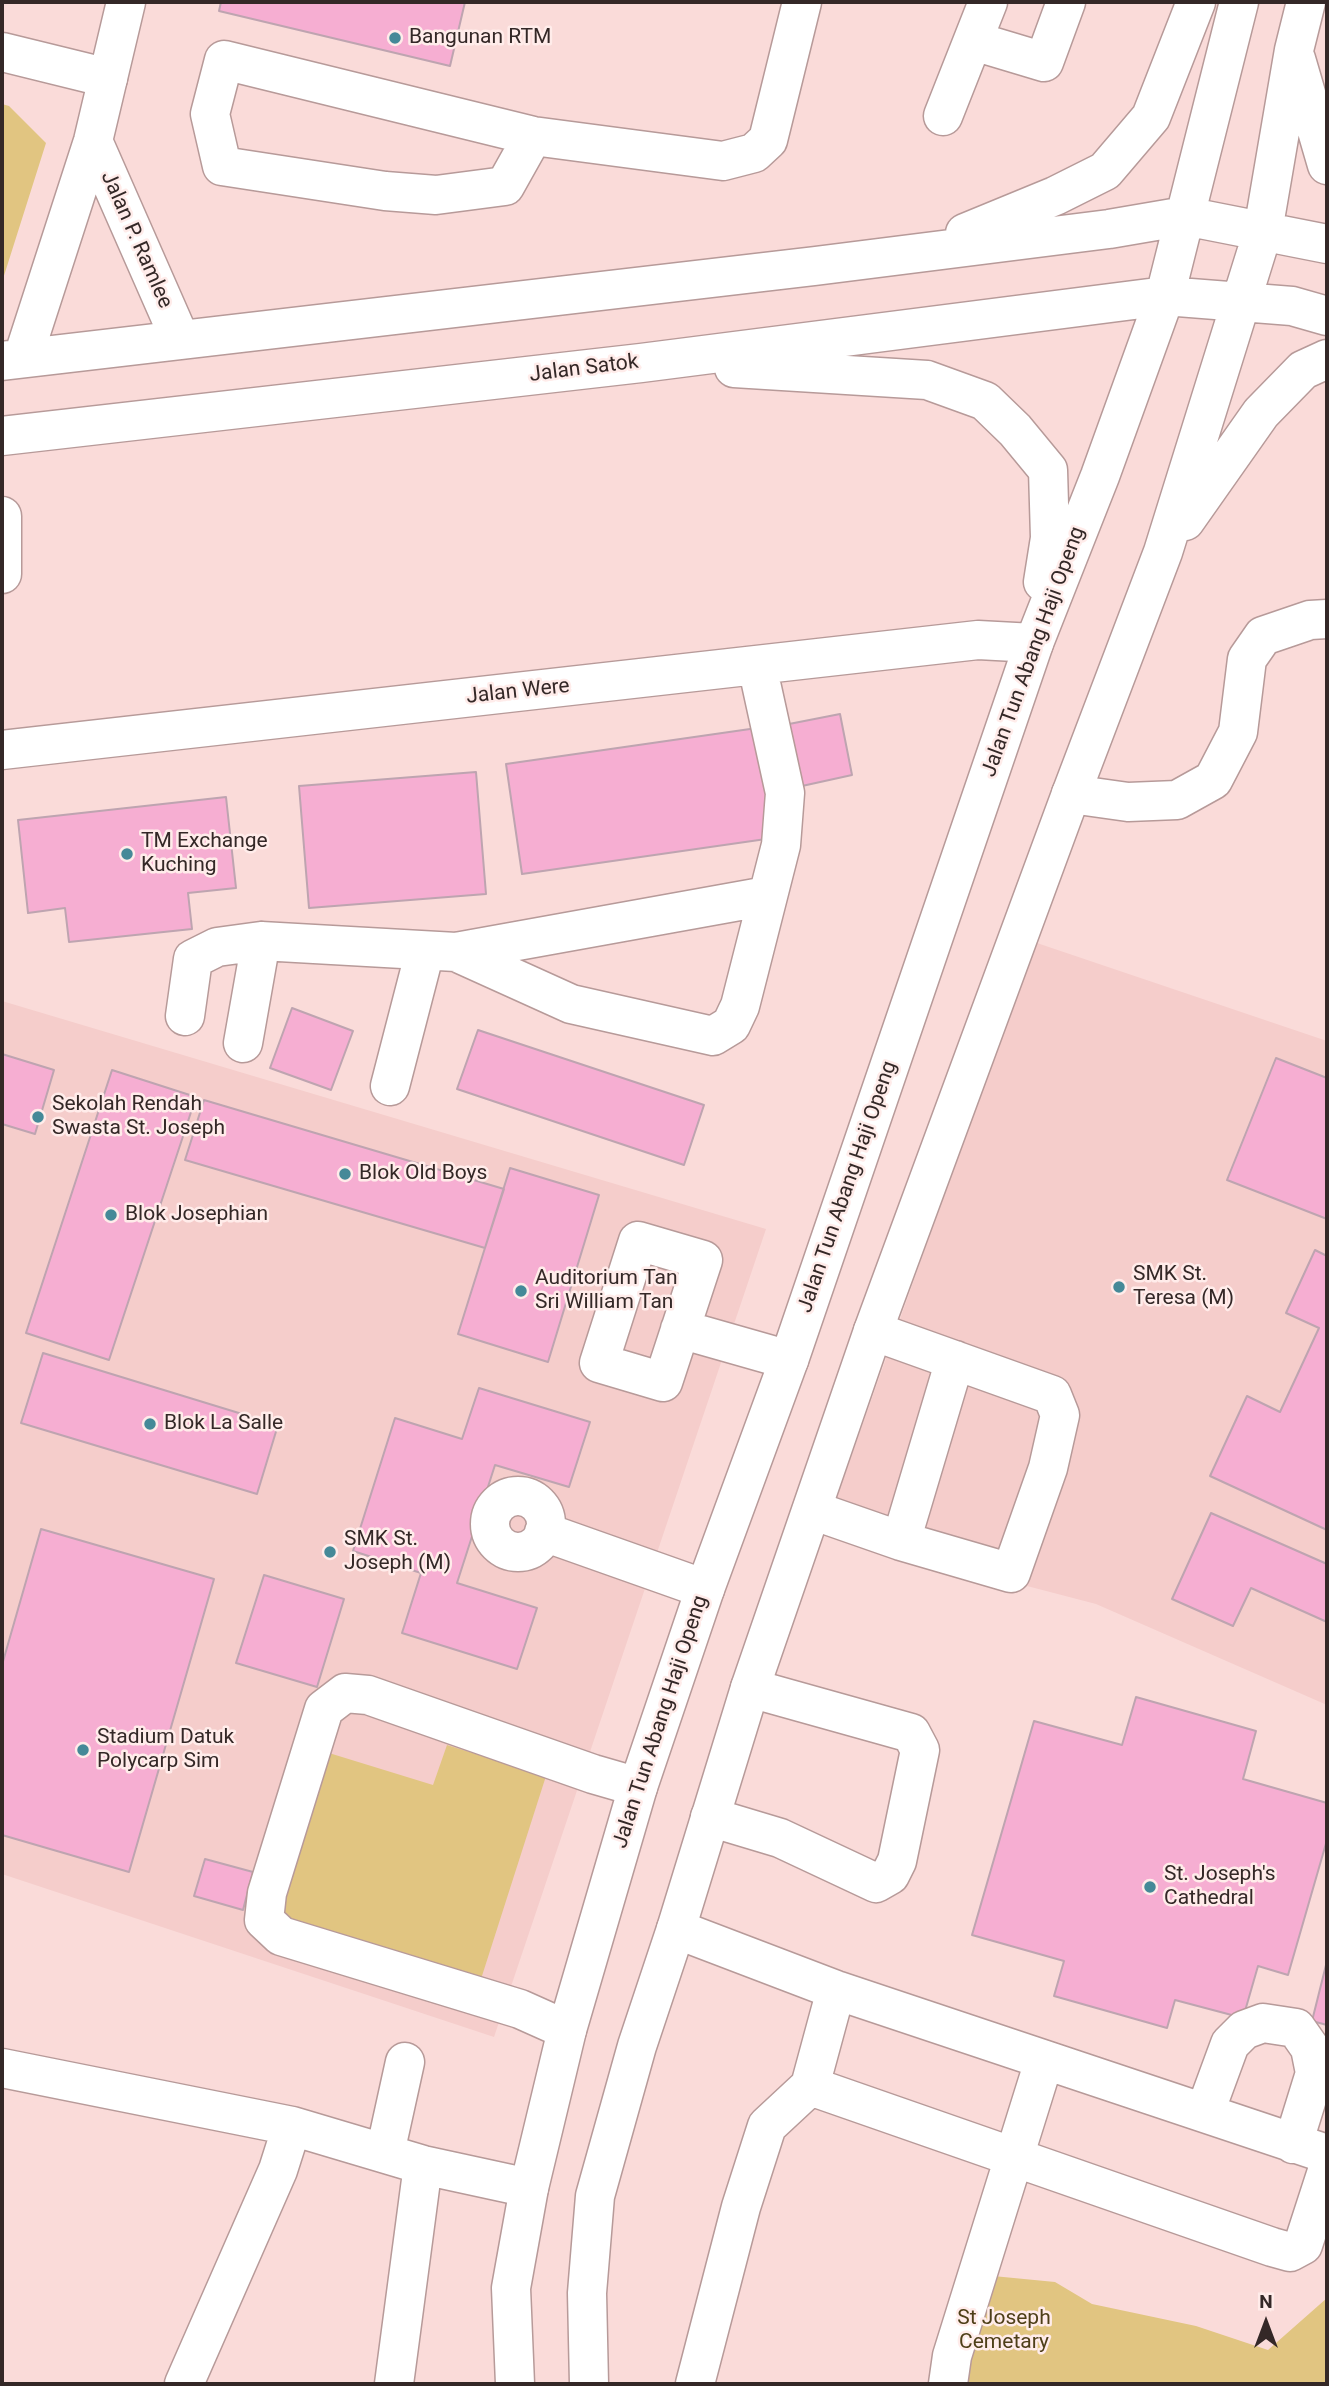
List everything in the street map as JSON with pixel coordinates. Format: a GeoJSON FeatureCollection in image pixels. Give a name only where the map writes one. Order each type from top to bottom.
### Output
{"type":"FeatureCollection","features":[{"type":"Feature","properties":{"kind":"main road","name":"Jalan P. Ramlee"},"geometry":{"type":"LineString","coordinates":[[10,352],[93,141],[126,2]]}},
{"type":"Feature","properties":{"kind":"main road"},"geometry":{"type":"LineString","coordinates":[[533,136],[505,186],[436,195],[385,191],[222,166],[210,114],[224,60],[533,136],[723,161],[754,153],[768,139],[803,2]]}},
{"type":"Feature","properties":{"kind":"main road"},"geometry":{"type":"LineString","coordinates":[[943,116],[988,2]]}},
{"type":"Feature","properties":{"kind":"main road"},"geometry":{"type":"LineString","coordinates":[[974,41],[1044,62],[1066,2]]}},
{"type":"Feature","properties":{"kind":"main road"},"geometry":{"type":"LineString","coordinates":[[914,253],[1055,196],[1105,171],[1151,117],[1196,2]]}},
{"type":"Feature","properties":{"kind":"main road","name":"Jalan Tun Abang Haji Openg"},"geometry":{"type":"LineString","coordinates":[[515,2384],[511,2288],[529,2188],[567,2030],[639,1787],[705,1589],[789,1360],[1034,643],[1100,476],[1165,296],[1239,2]]}},
{"type":"Feature","properties":{"kind":"main road"},"geometry":{"type":"LineString","coordinates":[[589,2384],[587,2294],[595,2196],[637,2046],[750,1688],[873,1331],[1163,552],[1263,230],[1294,50],[1306,2]]}},
{"type":"Feature","properties":{"kind":"main road"},"geometry":{"type":"LineString","coordinates":[[1294,50],[1327,165]]}},
{"type":"Feature","properties":{"kind":"main road"},"geometry":{"type":"LineString","coordinates":[[2,52],[108,78]]}},
{"type":"Feature","properties":{"kind":"main road","name":"Jalan P. Ramlee"},"geometry":{"type":"LineString","coordinates":[[93,141],[180,339]]}},
{"type":"Feature","properties":{"kind":"main road"},"geometry":{"type":"LineString","coordinates":[[10,352],[99,349],[914,253],[1109,229],[1185,216],[1327,244]]}},
{"type":"Feature","properties":{"kind":"main road","name":"Jalan Satok"},"geometry":{"type":"LineString","coordinates":[[2,436],[641,363],[1165,296],[1292,306],[1327,316]]}},
{"type":"Feature","properties":{"kind":"main road"},"geometry":{"type":"LineString","coordinates":[[1163,552],[1261,413],[1303,370],[1327,359]]}},
{"type":"Feature","properties":{"kind":"main road"},"geometry":{"type":"LineString","coordinates":[[641,363],[927,380],[985,401],[1048,470],[1049,538],[1034,643]]}},
{"type":"Feature","properties":{"kind":"main road"},"geometry":{"type":"LineString","coordinates":[[2,516],[2,575]]}},
{"type":"Feature","properties":{"kind":"main road"},"geometry":{"type":"LineString","coordinates":[[1071,794],[1128,802],[1177,800],[1213,780],[1238,732],[1247,659],[1263,636],[1310,620],[1327,619]]}},
{"type":"Feature","properties":{"kind":"main road","name":"Jalan Were"},"geometry":{"type":"LineString","coordinates":[[2,750],[978,640],[1034,643]]}},
{"type":"Feature","properties":{"kind":"main road"},"geometry":{"type":"LineString","coordinates":[[440,951],[571,1004],[713,1036],[731,1025],[740,1006],[781,845],[785,793],[757,665]]}},
{"type":"Feature","properties":{"kind":"main road"},"geometry":{"type":"LineString","coordinates":[[185,1016],[193,959],[217,947],[261,941],[440,951],[767,896]]}},
{"type":"Feature","properties":{"kind":"main road"},"geometry":{"type":"LineString","coordinates":[[243,1043],[261,941]]}},
{"type":"Feature","properties":{"kind":"main road"},"geometry":{"type":"LineString","coordinates":[[390,1086],[440,951]]}},
{"type":"Feature","properties":{"kind":"main road"},"geometry":{"type":"LineString","coordinates":[[680,1329],[789,1360]]}},
{"type":"Feature","properties":{"kind":"main road"},"geometry":{"type":"LineString","coordinates":[[812,1510],[901,1541],[1011,1573],[1048,1468],[1060,1415],[1052,1395],[873,1331]]}},
{"type":"Feature","properties":{"kind":"main road"},"geometry":{"type":"LineString","coordinates":[[901,1541],[955,1360]]}},
{"type":"Feature","properties":{"kind":"main road"},"geometry":{"type":"LineString","coordinates":[[544,1532],[705,1589]]}},
{"type":"Feature","properties":{"kind":"main road"},"geometry":{"type":"LineString","coordinates":[[710,1817],[780,1838],[876,1883],[890,1875],[897,1861],[920,1750],[911,1733],[750,1688]]}},
{"type":"Feature","properties":{"kind":"main road"},"geometry":{"type":"LineString","coordinates":[[567,2030],[520,2009],[281,1936],[264,1920],[267,1893],[324,1709],[345,1693],[368,1695],[593,1774],[639,1787]]}},
{"type":"Feature","properties":{"kind":"main road"},"geometry":{"type":"LineString","coordinates":[[676,1929],[836,1990],[1044,2062],[1205,2112],[1310,2149],[1315,2073],[1310,2048],[1296,2028],[1263,2023],[1244,2031],[1230,2044],[1205,2112]]}},
{"type":"Feature","properties":{"kind":"main road"},"geometry":{"type":"LineString","coordinates":[[695,2384],[741,2207],[767,2126],[810,2086],[836,1990]]}},
{"type":"Feature","properties":{"kind":"main road"},"geometry":{"type":"LineString","coordinates":[[385,2152],[405,2062]]}},
{"type":"Feature","properties":{"kind":"main road"},"geometry":{"type":"LineString","coordinates":[[948,2384],[952,2356],[1044,2062]]}},
{"type":"Feature","properties":{"kind":"main road"},"geometry":{"type":"LineString","coordinates":[[2,2067],[292,2126],[424,2165],[529,2188]]}},
{"type":"Feature","properties":{"kind":"main road"},"geometry":{"type":"LineString","coordinates":[[810,2086],[1014,2159],[1290,2252],[1303,2245],[1327,2171]]}},
{"type":"Feature","properties":{"kind":"main road"},"geometry":{"type":"LineString","coordinates":[[184,2384],[278,2170],[292,2126]]}},
{"type":"Feature","properties":{"kind":"main road"},"geometry":{"type":"LineString","coordinates":[[394,2384],[424,2165]]}},
{"type":"Feature","properties":{"kind":"shaded area","name":"SMK St. Teresa (M)"},"geometry":{"type":"Polygon","coordinates":[[[1034,942],[1327,1041],[1327,1705],[1096,1604],[824,1533],[1034,942]]]}},
{"type":"Feature","properties":{"kind":"shaded area","name":"SMK St. Joseph (M)"},"geometry":{"type":"Polygon","coordinates":[[[2,1001],[766,1229],[494,2037],[2,1874],[2,1001]]]}},
{"type":"Feature","properties":{"kind":"green space"},"geometry":{"type":"Polygon","coordinates":[[[2,104],[9,106],[46,143],[2,282],[2,104]]]}},
{"type":"Feature","properties":{"kind":"green space"},"geometry":{"type":"Polygon","coordinates":[[[447,1745],[546,1776],[481,1979],[278,1915],[329,1753],[433,1785],[447,1745]]]}},
{"type":"Feature","properties":{"kind":"green space","name":"St Joseph Cemetary"},"geometry":{"type":"Polygon","coordinates":[[[962,2273],[1055,2282],[1092,2304],[1196,2326],[1268,2350],[1327,2298],[1327,2384],[936,2384],[962,2273]]]}},
{"type":"Feature","properties":{"kind":"building","name":"Bangunan RTM"},"geometry":{"type":"Polygon","coordinates":[[[221,2],[465,2],[450,66],[219,11],[221,2]]]}},
{"type":"Feature","properties":{"kind":"building"},"geometry":{"type":"Polygon","coordinates":[[[840,714],[852,775],[802,786],[789,724],[840,714]]]}},
{"type":"Feature","properties":{"kind":"building"},"geometry":{"type":"Polygon","coordinates":[[[764,727],[780,837],[522,874],[506,764],[764,727]]]}},
{"type":"Feature","properties":{"kind":"building"},"geometry":{"type":"Polygon","coordinates":[[[476,772],[486,894],[309,908],[299,786],[476,772]]]}},
{"type":"Feature","properties":{"kind":"building","name":"TM Exchange Kuching"},"geometry":{"type":"Polygon","coordinates":[[[226,797],[236,888],[188,893],[192,929],[69,942],[65,908],[28,913],[18,820],[226,797]]]}},
{"type":"Feature","properties":{"kind":"building"},"geometry":{"type":"Polygon","coordinates":[[[292,1008],[353,1031],[331,1090],[270,1068],[292,1008]]]}},
{"type":"Feature","properties":{"kind":"building"},"geometry":{"type":"Polygon","coordinates":[[[478,1030],[704,1105],[684,1165],[457,1089],[478,1030]]]}},
{"type":"Feature","properties":{"kind":"building"},"geometry":{"type":"Polygon","coordinates":[[[2,1054],[54,1070],[35,1134],[2,1124],[2,1054]]]}},
{"type":"Feature","properties":{"kind":"building"},"geometry":{"type":"Polygon","coordinates":[[[1276,1058],[1327,1078],[1327,1219],[1227,1180],[1276,1058]]]}},
{"type":"Feature","properties":{"kind":"building","name":"Blok Josephian"},"geometry":{"type":"Polygon","coordinates":[[[112,1070],[196,1097],[109,1360],[26,1333],[112,1070]]]}},
{"type":"Feature","properties":{"kind":"building","name":"Blok Old Boys"},"geometry":{"type":"Polygon","coordinates":[[[204,1100],[504,1189],[485,1248],[185,1160],[204,1100]]]}},
{"type":"Feature","properties":{"kind":"building","name":"Auditorium Tan Sri William Tan"},"geometry":{"type":"Polygon","coordinates":[[[510,1168],[599,1195],[548,1362],[458,1334],[510,1168]]]}},
{"type":"Feature","properties":{"kind":"building"},"geometry":{"type":"Polygon","coordinates":[[[1315,1250],[1327,1256],[1327,1530],[1210,1476],[1247,1396],[1280,1412],[1319,1328],[1286,1313],[1315,1250]]]}},
{"type":"Feature","properties":{"kind":"building","name":"Blok La Salle"},"geometry":{"type":"Polygon","coordinates":[[[43,1353],[278,1425],[257,1494],[21,1423],[43,1353]]]}},
{"type":"Feature","properties":{"kind":"building"},"geometry":{"type":"Polygon","coordinates":[[[479,1388],[590,1422],[569,1487],[495,1465],[457,1583],[537,1608],[517,1669],[402,1633],[421,1573],[353,1551],[395,1418],[462,1439],[479,1388]]]}},
{"type":"Feature","properties":{"kind":"building"},"geometry":{"type":"Polygon","coordinates":[[[1211,1513],[1327,1564],[1327,1622],[1251,1588],[1233,1626],[1172,1599],[1211,1513]]]}},
{"type":"Feature","properties":{"kind":"building","name":"Stadium Datuk Polycarp Sim"},"geometry":{"type":"Polygon","coordinates":[[[41,1529],[214,1579],[129,1872],[2,1835],[2,1665],[41,1529]]]}},
{"type":"Feature","properties":{"kind":"building"},"geometry":{"type":"Polygon","coordinates":[[[264,1575],[344,1599],[317,1687],[236,1663],[264,1575]]]}},
{"type":"Feature","properties":{"kind":"building","name":"St. Joseph's Cathedral"},"geometry":{"type":"Polygon","coordinates":[[[1136,1697],[1256,1731],[1243,1779],[1327,1803],[1327,1840],[1288,1975],[1258,1966],[1243,2018],[1175,2000],[1167,2028],[1054,1996],[1064,1961],[972,1935],[1034,1721],[1122,1745],[1136,1697]]]}},
{"type":"Feature","properties":{"kind":"building"},"geometry":{"type":"Polygon","coordinates":[[[205,1859],[253,1872],[243,1910],[194,1896],[205,1859]]]}},
{"type":"Feature","properties":{"kind":"building"},"geometry":{"type":"Polygon","coordinates":[[[1327,1961],[1327,2025],[1312,2021],[1327,1961]]]}},
{"type":"Feature","properties":{"kind":"place","name":"Bangunan RTM"},"geometry":{"type":"Point","coordinates":[395,38]}},
{"type":"Feature","properties":{"kind":"place","name":"TM Exchange Kuching"},"geometry":{"type":"Point","coordinates":[127,854]}},
{"type":"Feature","properties":{"kind":"place","name":"Sekolah Rendah Swasta St. Joseph"},"geometry":{"type":"Point","coordinates":[38,1117]}},
{"type":"Feature","properties":{"kind":"place","name":"Blok Old Boys"},"geometry":{"type":"Point","coordinates":[345,1174]}},
{"type":"Feature","properties":{"kind":"place","name":"Blok Josephian"},"geometry":{"type":"Point","coordinates":[111,1215]}},
{"type":"Feature","properties":{"kind":"place","name":"SMK St. Teresa (M)"},"geometry":{"type":"Point","coordinates":[1119,1287]}},
{"type":"Feature","properties":{"kind":"place","name":"Auditorium Tan Sri William Tan"},"geometry":{"type":"Point","coordinates":[521,1291]}},
{"type":"Feature","properties":{"kind":"place","name":"Blok La Salle"},"geometry":{"type":"Point","coordinates":[150,1424]}},
{"type":"Feature","properties":{"kind":"place","name":"SMK St. Joseph (M)"},"geometry":{"type":"Point","coordinates":[330,1552]}},
{"type":"Feature","properties":{"kind":"place","name":"Stadium Datuk Polycarp Sim"},"geometry":{"type":"Point","coordinates":[83,1750]}},
{"type":"Feature","properties":{"kind":"place","name":"St. Joseph's Cathedral"},"geometry":{"type":"Point","coordinates":[1150,1887]}}]}
